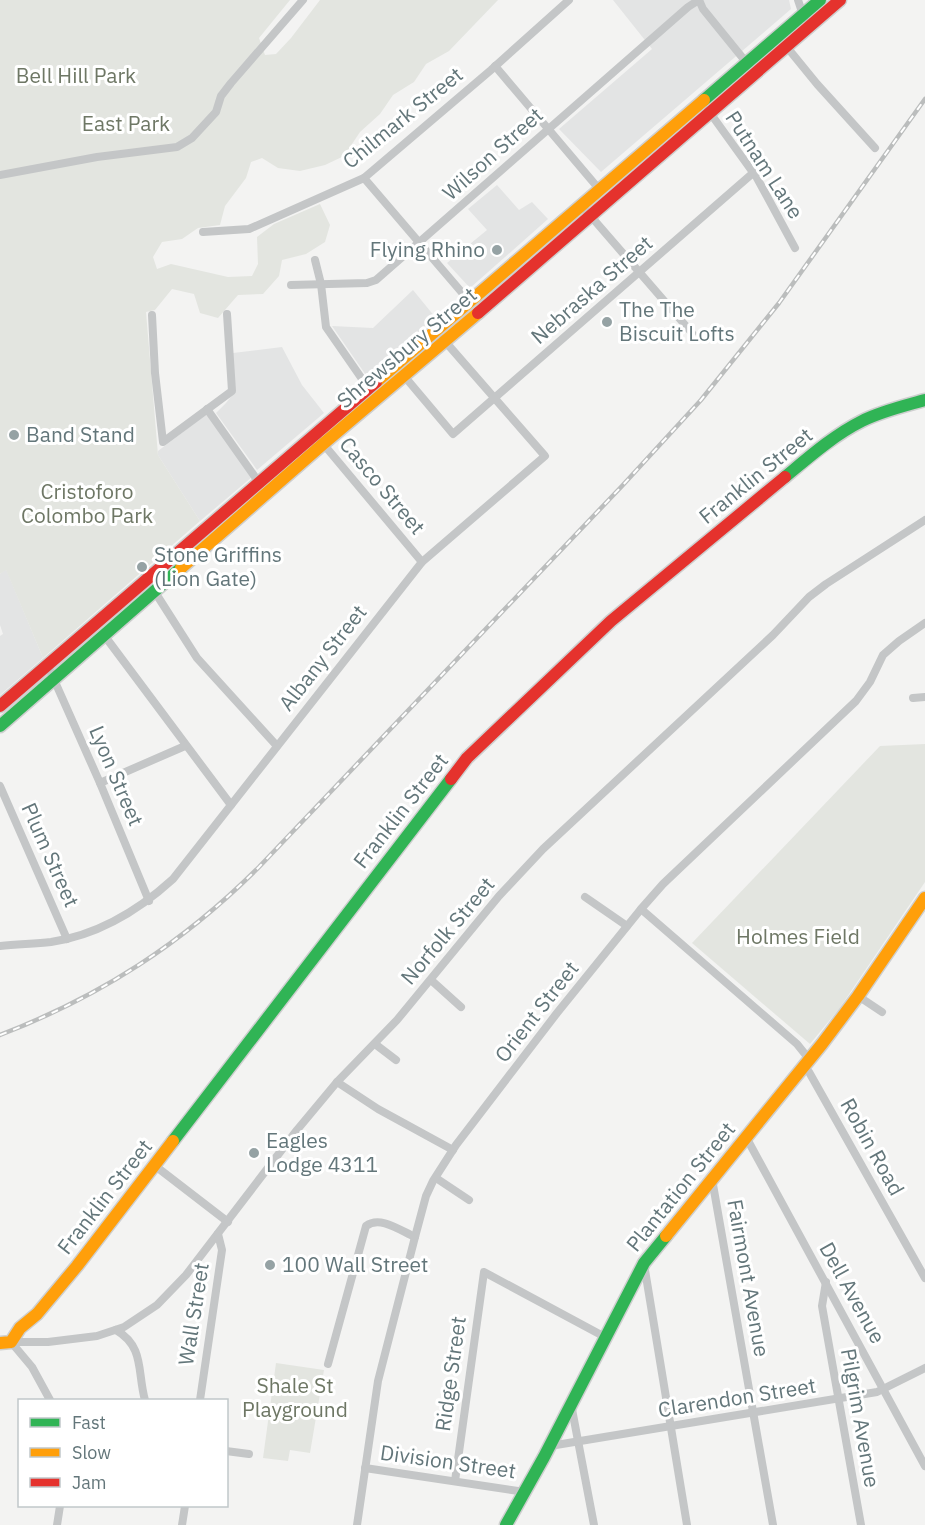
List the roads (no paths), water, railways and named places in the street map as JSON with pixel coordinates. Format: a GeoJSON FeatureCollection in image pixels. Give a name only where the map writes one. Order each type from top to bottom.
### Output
{"type":"FeatureCollection","features":[{"type":"Feature","properties":{"kind":"main road","name":"Shrewsbury Street"},"geometry":{"type":"LineString","coordinates":[[0,706],[369,388],[441,337],[590,216],[786,46],[820,0]]}},
{"type":"Feature","properties":{"kind":"main road","name":"Shrewsbury Street"},"geometry":{"type":"LineString","coordinates":[[0,726],[323,444],[405,377],[470,302],[599,189],[746,62],[806,20],[840,0]]}},
{"type":"Feature","properties":{"kind":"main road","name":"Franklin Street"},"geometry":{"type":"LineString","coordinates":[[5,1342],[37,1314],[66,1281],[458,768],[472,753],[611,621],[822,446],[861,421],[925,400]]}},
{"type":"Feature","properties":{"kind":"main road","name":"Plantation Street"},"geometry":{"type":"LineString","coordinates":[[506,1525],[550,1446],[644,1263],[858,996],[925,898]]}},
{"type":"Feature","properties":{"kind":"street"},"geometry":{"type":"LineString","coordinates":[[0,175],[97,157],[177,147],[192,138],[216,112],[222,96],[231,83],[303,0]]}},
{"type":"Feature","properties":{"kind":"street","name":"Chilmark Street"},"geometry":{"type":"LineString","coordinates":[[203,232],[249,230],[364,177],[569,0]]}},
{"type":"Feature","properties":{"kind":"street"},"geometry":{"type":"LineString","coordinates":[[699,0],[703,9],[746,62]]}},
{"type":"Feature","properties":{"kind":"street","name":"Wilson Street"},"geometry":{"type":"LineString","coordinates":[[291,285],[367,283],[376,280],[688,7],[699,0]]}},
{"type":"Feature","properties":{"kind":"street"},"geometry":{"type":"LineString","coordinates":[[798,0],[806,20]]}},
{"type":"Feature","properties":{"kind":"street"},"geometry":{"type":"LineString","coordinates":[[786,46],[874,148]]}},
{"type":"Feature","properties":{"kind":"street"},"geometry":{"type":"LineString","coordinates":[[495,66],[599,189]]}},
{"type":"Feature","properties":{"kind":"street","name":"Putnam Lane"},"geometry":{"type":"LineString","coordinates":[[701,101],[753,173],[795,249]]}},
{"type":"Feature","properties":{"kind":"street","name":"Nebraska Street"},"geometry":{"type":"LineString","coordinates":[[405,377],[453,434],[753,173]]}},
{"type":"Feature","properties":{"kind":"street"},"geometry":{"type":"LineString","coordinates":[[364,177],[470,302]]}},
{"type":"Feature","properties":{"kind":"street"},"geometry":{"type":"LineString","coordinates":[[582,206],[692,333]]}},
{"type":"Feature","properties":{"kind":"street"},"geometry":{"type":"LineString","coordinates":[[315,260],[321,284],[326,327],[369,388]]}},
{"type":"Feature","properties":{"kind":"street"},"geometry":{"type":"LineString","coordinates":[[152,315],[155,373],[163,442],[232,391],[227,314]]}},
{"type":"Feature","properties":{"kind":"street"},"geometry":{"type":"LineString","coordinates":[[441,337],[494,398]]}},
{"type":"Feature","properties":{"kind":"street","name":"Albany Street"},"geometry":{"type":"LineString","coordinates":[[0,946],[67,939],[121,919],[149,901],[174,879],[422,562],[545,456],[494,398]]}},
{"type":"Feature","properties":{"kind":"street"},"geometry":{"type":"LineString","coordinates":[[207,409],[268,493]]}},
{"type":"Feature","properties":{"kind":"street","name":"Casco Street"},"geometry":{"type":"LineString","coordinates":[[315,434],[422,562]]}},
{"type":"Feature","properties":{"kind":"street","name":"Norfolk Street"},"geometry":{"type":"LineString","coordinates":[[5,1342],[76,1339],[116,1330],[154,1307],[171,1291],[228,1222],[297,1130],[337,1082],[375,1044],[431,980],[499,896],[543,849],[773,635],[810,597],[826,584],[925,520]]}},
{"type":"Feature","properties":{"kind":"street"},"geometry":{"type":"LineString","coordinates":[[147,580],[197,658],[277,746]]}},
{"type":"Feature","properties":{"kind":"street","name":"Orient Street"},"geometry":{"type":"LineString","coordinates":[[357,1525],[378,1381],[426,1196],[453,1150],[641,909],[674,874],[856,701],[870,682],[885,652],[925,623]]}},
{"type":"Feature","properties":{"kind":"street"},"geometry":{"type":"LineString","coordinates":[[104,635],[231,805]]}},
{"type":"Feature","properties":{"kind":"street","name":"Lyon Street"},"geometry":{"type":"LineString","coordinates":[[48,666],[149,901]]}},
{"type":"Feature","properties":{"kind":"street"},"geometry":{"type":"LineString","coordinates":[[913,698],[925,697]]}},
{"type":"Feature","properties":{"kind":"street"},"geometry":{"type":"LineString","coordinates":[[100,783],[185,746]]}},
{"type":"Feature","properties":{"kind":"street","name":"Plum Street"},"geometry":{"type":"LineString","coordinates":[[0,786],[67,939]]}},
{"type":"Feature","properties":{"kind":"street"},"geometry":{"type":"LineString","coordinates":[[585,897],[627,926]]}},
{"type":"Feature","properties":{"kind":"street","name":"Robin Road"},"geometry":{"type":"LineString","coordinates":[[641,909],[797,1044],[809,1072],[925,1278]]}},
{"type":"Feature","properties":{"kind":"street"},"geometry":{"type":"LineString","coordinates":[[431,980],[461,1007]]}},
{"type":"Feature","properties":{"kind":"street"},"geometry":{"type":"LineString","coordinates":[[858,996],[882,1012]]}},
{"type":"Feature","properties":{"kind":"street"},"geometry":{"type":"LineString","coordinates":[[375,1044],[396,1060]]}},
{"type":"Feature","properties":{"kind":"street"},"geometry":{"type":"LineString","coordinates":[[337,1082],[453,1150]]}},
{"type":"Feature","properties":{"kind":"street","name":"Dell Avenue"},"geometry":{"type":"LineString","coordinates":[[746,1137],[925,1466]]}},
{"type":"Feature","properties":{"kind":"street"},"geometry":{"type":"LineString","coordinates":[[154,1166],[228,1222]]}},
{"type":"Feature","properties":{"kind":"street"},"geometry":{"type":"LineString","coordinates":[[436,1178],[469,1200]]}},
{"type":"Feature","properties":{"kind":"street","name":"Fairmont Avenue"},"geometry":{"type":"LineString","coordinates":[[712,1179],[773,1525]]}},
{"type":"Feature","properties":{"kind":"street"},"geometry":{"type":"LineString","coordinates":[[328,1364],[349,1293],[364,1230],[368,1224],[380,1222],[415,1237]]}},
{"type":"Feature","properties":{"kind":"street","name":"Wall Street"},"geometry":{"type":"LineString","coordinates":[[200,1399],[222,1250],[218,1234]]}},
{"type":"Feature","properties":{"kind":"street"},"geometry":{"type":"LineString","coordinates":[[644,1263],[687,1525]]}},
{"type":"Feature","properties":{"kind":"street","name":"Ridge Street"},"geometry":{"type":"LineString","coordinates":[[455,1481],[484,1272],[605,1336]]}},
{"type":"Feature","properties":{"kind":"street","name":"Pilgrim Avenue"},"geometry":{"type":"LineString","coordinates":[[826,1281],[822,1306],[861,1525]]}},
{"type":"Feature","properties":{"kind":"street"},"geometry":{"type":"LineString","coordinates":[[116,1330],[131,1341],[137,1352],[145,1399]]}},
{"type":"Feature","properties":{"kind":"street"},"geometry":{"type":"LineString","coordinates":[[5,1342],[30,1365],[49,1399]]}},
{"type":"Feature","properties":{"kind":"street","name":"Clarendon Street"},"geometry":{"type":"LineString","coordinates":[[550,1446],[877,1392],[925,1368]]}},
{"type":"Feature","properties":{"kind":"street"},"geometry":{"type":"LineString","coordinates":[[571,1402],[594,1525]]}},
{"type":"Feature","properties":{"kind":"street"},"geometry":{"type":"LineString","coordinates":[[228,1451],[249,1454]]}},
{"type":"Feature","properties":{"kind":"street","name":"Division Street"},"geometry":{"type":"LineString","coordinates":[[365,1468],[525,1492]]}},
{"type":"Feature","properties":{"kind":"street"},"geometry":{"type":"LineString","coordinates":[[57,1525],[60,1507]]}},
{"type":"Feature","properties":{"kind":"street"},"geometry":{"type":"LineString","coordinates":[[182,1525],[185,1507]]}},
{"type":"Feature","properties":{"kind":"railway"},"geometry":{"type":"LineString","coordinates":[[0,1035],[72,1003],[139,965],[201,920],[259,867],[701,400],[779,303],[925,99]]}},
{"type":"Feature","properties":{"kind":"place","name":"Flying Rhino"},"geometry":{"type":"Point","coordinates":[497,250]}},
{"type":"Feature","properties":{"kind":"place","name":"The The Biscuit Lofts"},"geometry":{"type":"Point","coordinates":[607,322]}},
{"type":"Feature","properties":{"kind":"place","name":"Band Stand"},"geometry":{"type":"Point","coordinates":[14,435]}},
{"type":"Feature","properties":{"kind":"place","name":"Stone Griffins (Lion Gate)"},"geometry":{"type":"Point","coordinates":[142,567]}},
{"type":"Feature","properties":{"kind":"place","name":"Eagles Lodge 4311"},"geometry":{"type":"Point","coordinates":[254,1153]}},
{"type":"Feature","properties":{"kind":"place","name":"100 Wall Street"},"geometry":{"type":"Point","coordinates":[270,1265]}},
{"type":"Feature","properties":{"kind":"park label","name":"Bell Hill Park"},"geometry":{"type":"Point","coordinates":[76,76]}},
{"type":"Feature","properties":{"kind":"park label","name":"East Park"},"geometry":{"type":"Point","coordinates":[126,124]}},
{"type":"Feature","properties":{"kind":"park label","name":"Cristoforo Colombo Park"},"geometry":{"type":"Point","coordinates":[87,504]}},
{"type":"Feature","properties":{"kind":"park label","name":"Holmes Field"},"geometry":{"type":"Point","coordinates":[798,937]}},
{"type":"Feature","properties":{"kind":"park label","name":"Shale St Playground"},"geometry":{"type":"Point","coordinates":[295,1398]}}]}
